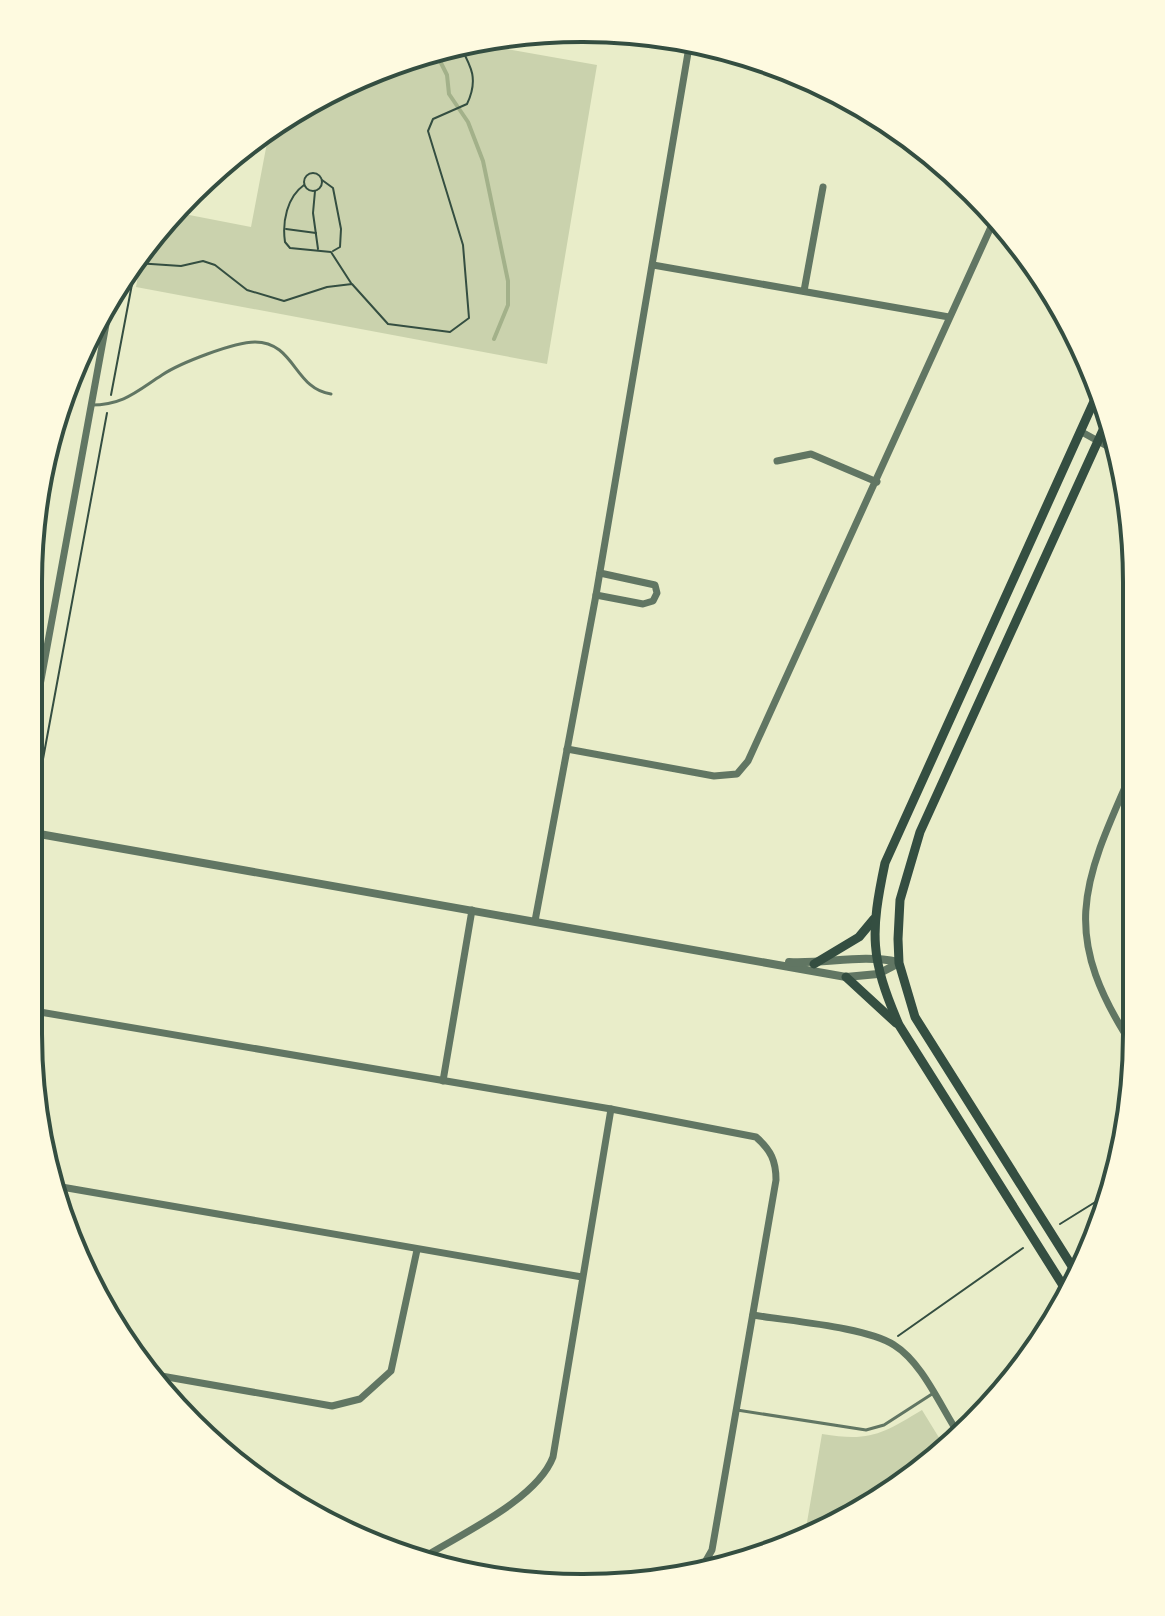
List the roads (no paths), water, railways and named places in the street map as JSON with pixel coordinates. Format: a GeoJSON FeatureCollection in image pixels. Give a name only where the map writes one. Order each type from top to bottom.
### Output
{"type":"FeatureCollection","features":[{"type":"Feature","properties":{"kind":"main road"},"geometry":{"type":"LineString","coordinates":[[1062,1283],[899,1025],[878,974],[874,919],[885,863],[1092,404]]}},
{"type":"Feature","properties":{"kind":"main road"},"geometry":{"type":"LineString","coordinates":[[1071,1265],[915,1017],[899,963],[900,900],[920,832],[1102,432]]}},
{"type":"Feature","properties":{"kind":"main road"},"geometry":{"type":"LineString","coordinates":[[814,964],[859,937],[874,919]]}},
{"type":"Feature","properties":{"kind":"main road"},"geometry":{"type":"LineString","coordinates":[[846,977],[899,1025]]}},
{"type":"Feature","properties":{"kind":"street"},"geometry":{"type":"LineString","coordinates":[[535,921],[600,573],[688,52]]}},
{"type":"Feature","properties":{"kind":"street"},"geometry":{"type":"LineString","coordinates":[[804,291],[823,187]]}},
{"type":"Feature","properties":{"kind":"street"},"geometry":{"type":"LineString","coordinates":[[567,749],[714,776],[737,774],[748,761],[990,228]]}},
{"type":"Feature","properties":{"kind":"street"},"geometry":{"type":"LineString","coordinates":[[653,265],[949,317]]}},
{"type":"Feature","properties":{"kind":"street"},"geometry":{"type":"LineString","coordinates":[[42,674],[105,329]]}},
{"type":"Feature","properties":{"kind":"street"},"geometry":{"type":"LineString","coordinates":[[1080,431],[1105,444]]}},
{"type":"Feature","properties":{"kind":"street"},"geometry":{"type":"LineString","coordinates":[[777,461],[811,454],[877,482]]}},
{"type":"Feature","properties":{"kind":"street"},"geometry":{"type":"LineString","coordinates":[[596,595],[643,604],[653,601],[657,593],[655,585],[646,581],[600,573]]}},
{"type":"Feature","properties":{"kind":"street"},"geometry":{"type":"LineString","coordinates":[[1123,792],[1094,857],[1085,901],[1088,954],[1111,1014],[1123,1032]]}},
{"type":"Feature","properties":{"kind":"street"},"geometry":{"type":"LineString","coordinates":[[42,834],[846,977],[878,974],[899,963]]}},
{"type":"Feature","properties":{"kind":"street"},"geometry":{"type":"LineString","coordinates":[[443,1081],[472,910]]}},
{"type":"Feature","properties":{"kind":"street"},"geometry":{"type":"LineString","coordinates":[[756,961],[814,964],[875,957],[899,963]]}},
{"type":"Feature","properties":{"kind":"street"},"geometry":{"type":"LineString","coordinates":[[42,1012],[611,1109],[756,1137],[769,1148],[776,1165],[776,1180],[712,1550],[706,1560]]}},
{"type":"Feature","properties":{"kind":"street"},"geometry":{"type":"LineString","coordinates":[[432,1552],[529,1491],[547,1473],[553,1457],[611,1109]]}},
{"type":"Feature","properties":{"kind":"street"},"geometry":{"type":"LineString","coordinates":[[65,1188],[582,1277]]}},
{"type":"Feature","properties":{"kind":"street"},"geometry":{"type":"LineString","coordinates":[[165,1377],[332,1406],[360,1399],[391,1371],[417,1250]]}},
{"type":"Feature","properties":{"kind":"street"},"geometry":{"type":"LineString","coordinates":[[753,1315],[867,1334],[893,1344],[910,1359],[954,1426]]}},
{"type":"Feature","properties":{"kind":"lane"},"geometry":{"type":"LineString","coordinates":[[91,405],[109,405],[129,399],[180,366],[258,342],[282,349],[304,383],[320,393],[331,394]]}},
{"type":"Feature","properties":{"kind":"lane"},"geometry":{"type":"LineString","coordinates":[[737,1410],[866,1430],[884,1425],[932,1394]]}},
{"type":"Feature","properties":{"kind":"waterway"},"geometry":{"type":"LineString","coordinates":[[440,61],[447,75],[449,94],[468,122],[483,161],[508,281],[508,305],[494,339]]}}]}
